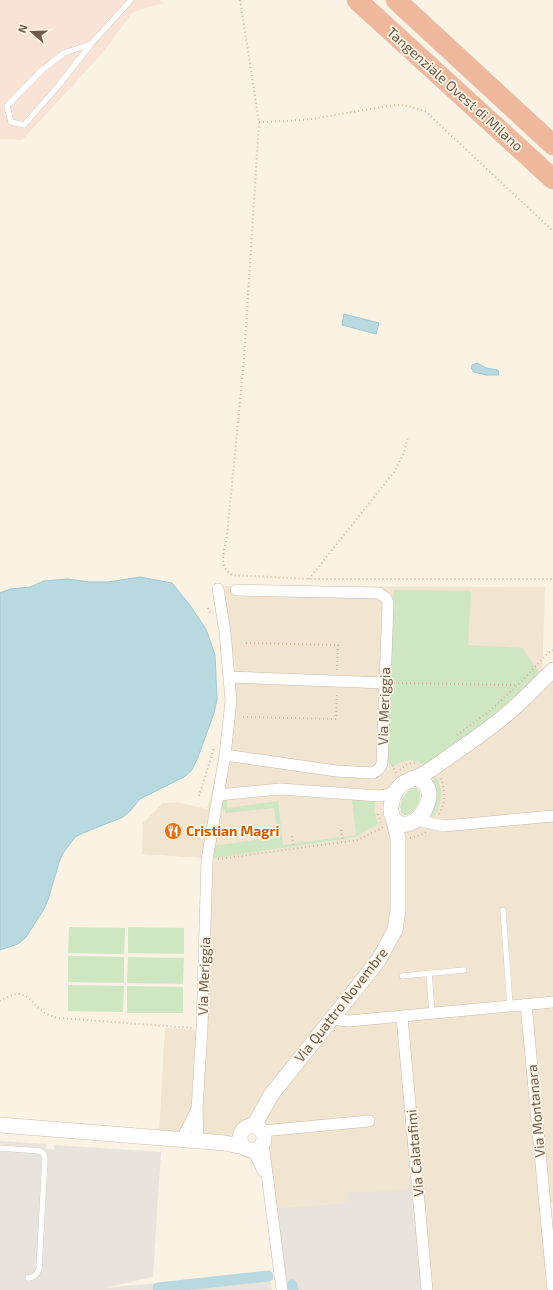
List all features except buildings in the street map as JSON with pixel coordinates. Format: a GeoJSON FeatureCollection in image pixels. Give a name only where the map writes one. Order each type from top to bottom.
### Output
{"type":"FeatureCollection","features":[{"type":"Feature","properties":{"kind":"highway","name":"Tangenziale Ovest di Milano"},"geometry":{"type":"LineString","coordinates":[[357,0],[553,179]]}},
{"type":"Feature","properties":{"kind":"highway","name":"Tangenziale Ovest di Milano"},"geometry":{"type":"LineString","coordinates":[[396,0],[553,145]]}},
{"type":"Feature","properties":{"kind":"street"},"geometry":{"type":"LineString","coordinates":[[218,589],[225,632],[231,712],[225,755]]}},
{"type":"Feature","properties":{"kind":"street","name":"Via Meriggia"},"geometry":{"type":"LineString","coordinates":[[198,1141],[207,860],[225,755],[336,771],[374,773],[382,764],[388,603],[386,598],[379,593],[236,590]]}},
{"type":"Feature","properties":{"kind":"street"},"geometry":{"type":"LineString","coordinates":[[420,781],[434,768],[498,722],[553,670]]}},
{"type":"Feature","properties":{"kind":"street"},"geometry":{"type":"LineString","coordinates":[[229,677],[385,682]]}},
{"type":"Feature","properties":{"kind":"street"},"geometry":{"type":"LineString","coordinates":[[218,795],[280,789],[380,796],[389,794],[396,790],[409,779],[420,781],[429,796],[406,816]]}},
{"type":"Feature","properties":{"kind":"street"},"geometry":{"type":"LineString","coordinates":[[396,790],[406,816]]}},
{"type":"Feature","properties":{"kind":"street"},"geometry":{"type":"LineString","coordinates":[[380,796],[406,816],[444,826],[553,816]]}},
{"type":"Feature","properties":{"kind":"street","name":"Via Quattro Novembre"},"geometry":{"type":"LineString","coordinates":[[254,1135],[271,1095],[378,960],[395,930],[398,910],[398,838],[406,816]]}},
{"type":"Feature","properties":{"kind":"street"},"geometry":{"type":"LineString","coordinates":[[333,1018],[349,1022],[553,1002]]}},
{"type":"Feature","properties":{"kind":"street","name":"Via Montanara"},"geometry":{"type":"LineString","coordinates":[[526,1004],[553,1290]]}},
{"type":"Feature","properties":{"kind":"street","name":"Via Calatafimi"},"geometry":{"type":"LineString","coordinates":[[402,1017],[427,1290]]}},
{"type":"Feature","properties":{"kind":"street","name":"Via Meriggia"},"geometry":{"type":"LineString","coordinates":[[182,1139],[198,1109]]}},
{"type":"Feature","properties":{"kind":"street"},"geometry":{"type":"LineString","coordinates":[[0,1125],[225,1143],[254,1135],[369,1121]]}},
{"type":"Feature","properties":{"kind":"street"},"geometry":{"type":"LineString","coordinates":[[254,1135],[260,1164],[269,1189],[282,1290]]}},
{"type":"Feature","properties":{"kind":"lane"},"geometry":{"type":"LineString","coordinates":[[90,44],[64,53],[41,71],[7,106],[11,122],[24,125],[63,80],[90,44],[131,0]]}},
{"type":"Feature","properties":{"kind":"lane"},"geometry":{"type":"LineString","coordinates":[[503,910],[510,1006]]}},
{"type":"Feature","properties":{"kind":"lane"},"geometry":{"type":"LineString","coordinates":[[402,976],[464,970]]}},
{"type":"Feature","properties":{"kind":"lane"},"geometry":{"type":"LineString","coordinates":[[429,973],[432,1013]]}},
{"type":"Feature","properties":{"kind":"lane"},"geometry":{"type":"LineString","coordinates":[[0,1148],[40,1151],[46,1158],[39,1268],[38,1274],[34,1277],[28,1278]]}},
{"type":"Feature","properties":{"kind":"path"},"geometry":{"type":"LineString","coordinates":[[240,0],[259,122],[244,359],[227,536],[223,560],[226,572],[232,575],[309,579],[553,579]]}},
{"type":"Feature","properties":{"kind":"path"},"geometry":{"type":"LineString","coordinates":[[259,122],[311,119],[394,105],[404,105],[426,112],[553,232]]}},
{"type":"Feature","properties":{"kind":"path"},"geometry":{"type":"LineString","coordinates":[[309,579],[394,472],[404,454],[408,436]]}},
{"type":"Feature","properties":{"kind":"path"},"geometry":{"type":"LineString","coordinates":[[208,608],[211,614]]}},
{"type":"Feature","properties":{"kind":"path"},"geometry":{"type":"LineString","coordinates":[[246,643],[338,645]]}},
{"type":"Feature","properties":{"kind":"path"},"geometry":{"type":"LineString","coordinates":[[385,682],[518,686]]}},
{"type":"Feature","properties":{"kind":"path"},"geometry":{"type":"LineString","coordinates":[[243,717],[336,719]]}},
{"type":"Feature","properties":{"kind":"path"},"geometry":{"type":"LineString","coordinates":[[199,796],[215,745]]}},
{"type":"Feature","properties":{"kind":"path"},"geometry":{"type":"LineString","coordinates":[[341,830],[343,842]]}},
{"type":"Feature","properties":{"kind":"path"},"geometry":{"type":"LineString","coordinates":[[292,836],[294,849]]}},
{"type":"Feature","properties":{"kind":"path"},"geometry":{"type":"LineString","coordinates":[[0,1001],[17,994],[34,1001],[40,1010],[48,1016],[58,1018],[202,1029]]}},
{"type":"Feature","properties":{"kind":"shaded area"},"geometry":{"type":"Polygon","coordinates":[[[0,0],[160,0],[163,3],[133,12],[100,56],[22,140],[0,139],[0,0]]]}},
{"type":"Feature","properties":{"kind":"shaded area"},"geometry":{"type":"Polygon","coordinates":[[[214,586],[545,587],[542,678],[434,767],[404,776],[394,826],[393,930],[247,1126],[242,1128],[238,1137],[224,1141],[159,1134],[165,1028],[197,1030],[202,858],[142,854],[143,823],[163,803],[177,802],[207,809],[222,756],[228,713],[223,632],[214,586]]]}},
{"type":"Feature","properties":{"kind":"shaded area"},"geometry":{"type":"Polygon","coordinates":[[[553,672],[553,1203],[550,1203],[553,1290],[424,1290],[345,1193],[345,1203],[274,1208],[266,1137],[262,1127],[263,1114],[398,931],[404,828],[411,826],[435,768],[553,672]]]}},
{"type":"Feature","properties":{"kind":"shaded area"},"geometry":{"type":"Polygon","coordinates":[[[0,1141],[46,1144],[46,1149],[54,1150],[54,1145],[161,1152],[153,1277],[104,1288],[158,1283],[158,1290],[0,1290],[0,1141]]]}},
{"type":"Feature","properties":{"kind":"shaded area"},"geometry":{"type":"Polygon","coordinates":[[[414,1189],[424,1290],[285,1290],[274,1208],[345,1203],[345,1193],[414,1189]]]}},
{"type":"Feature","properties":{"kind":"shaded area"},"geometry":{"type":"Polygon","coordinates":[[[270,1280],[272,1290],[191,1290],[191,1286],[270,1280]]]}},
{"type":"Feature","properties":{"kind":"green space"},"geometry":{"type":"Polygon","coordinates":[[[393,590],[471,591],[468,645],[522,648],[539,672],[511,700],[474,732],[428,765],[407,760],[393,767],[386,761],[393,590]]]}},
{"type":"Feature","properties":{"kind":"green space"},"geometry":{"type":"Polygon","coordinates":[[[434,775],[440,785],[441,796],[434,818],[431,813],[434,793],[434,775]]]}},
{"type":"Feature","properties":{"kind":"green space"},"geometry":{"type":"Polygon","coordinates":[[[412,788],[416,788],[420,792],[418,804],[413,811],[407,815],[403,815],[400,808],[402,800],[406,793],[412,788]]]}},
{"type":"Feature","properties":{"kind":"green space"},"geometry":{"type":"Polygon","coordinates":[[[368,798],[376,799],[374,811],[378,824],[355,837],[210,859],[212,846],[278,837],[274,808],[225,813],[225,810],[218,808],[223,800],[227,800],[227,808],[278,801],[283,845],[356,835],[352,800],[368,798]]]}},
{"type":"Feature","properties":{"kind":"green space"},"geometry":{"type":"Polygon","coordinates":[[[69,927],[125,928],[124,954],[68,953],[69,927]]]}},
{"type":"Feature","properties":{"kind":"green space"},"geometry":{"type":"Polygon","coordinates":[[[128,927],[184,928],[184,954],[128,953],[128,927]]]}},
{"type":"Feature","properties":{"kind":"green space"},"geometry":{"type":"Polygon","coordinates":[[[68,956],[124,957],[124,983],[68,982],[68,956]]]}},
{"type":"Feature","properties":{"kind":"green space"},"geometry":{"type":"Polygon","coordinates":[[[128,957],[184,958],[183,984],[127,983],[128,957]]]}},
{"type":"Feature","properties":{"kind":"green space"},"geometry":{"type":"Polygon","coordinates":[[[68,985],[124,986],[123,1012],[68,1011],[68,985]]]}},
{"type":"Feature","properties":{"kind":"green space"},"geometry":{"type":"Polygon","coordinates":[[[127,986],[183,987],[183,1013],[127,1013],[127,986]]]}},
{"type":"Feature","properties":{"kind":"water"},"geometry":{"type":"Polygon","coordinates":[[[344,314],[379,323],[376,334],[342,325],[344,314]]]}},
{"type":"Feature","properties":{"kind":"water"},"geometry":{"type":"Polygon","coordinates":[[[477,363],[486,368],[498,370],[499,375],[486,375],[474,372],[471,368],[472,365],[477,363]]]}},
{"type":"Feature","properties":{"kind":"water"},"geometry":{"type":"Polygon","coordinates":[[[140,577],[172,583],[206,629],[215,655],[217,699],[214,713],[198,757],[192,770],[184,777],[140,799],[123,817],[75,837],[63,853],[59,862],[44,909],[26,937],[18,944],[0,950],[0,593],[10,589],[30,587],[44,581],[68,579],[89,582],[108,582],[140,577]]]}},
{"type":"Feature","properties":{"kind":"waterway"},"geometry":{"type":"LineString","coordinates":[[158,1288],[268,1276]]}},
{"type":"Feature","properties":{"kind":"waterway"},"geometry":{"type":"LineString","coordinates":[[292,1285],[293,1290]]}},
{"type":"Feature","properties":{"kind":"place","name":"Cristian Magri"},"geometry":{"type":"Point","coordinates":[173,831]}}]}
